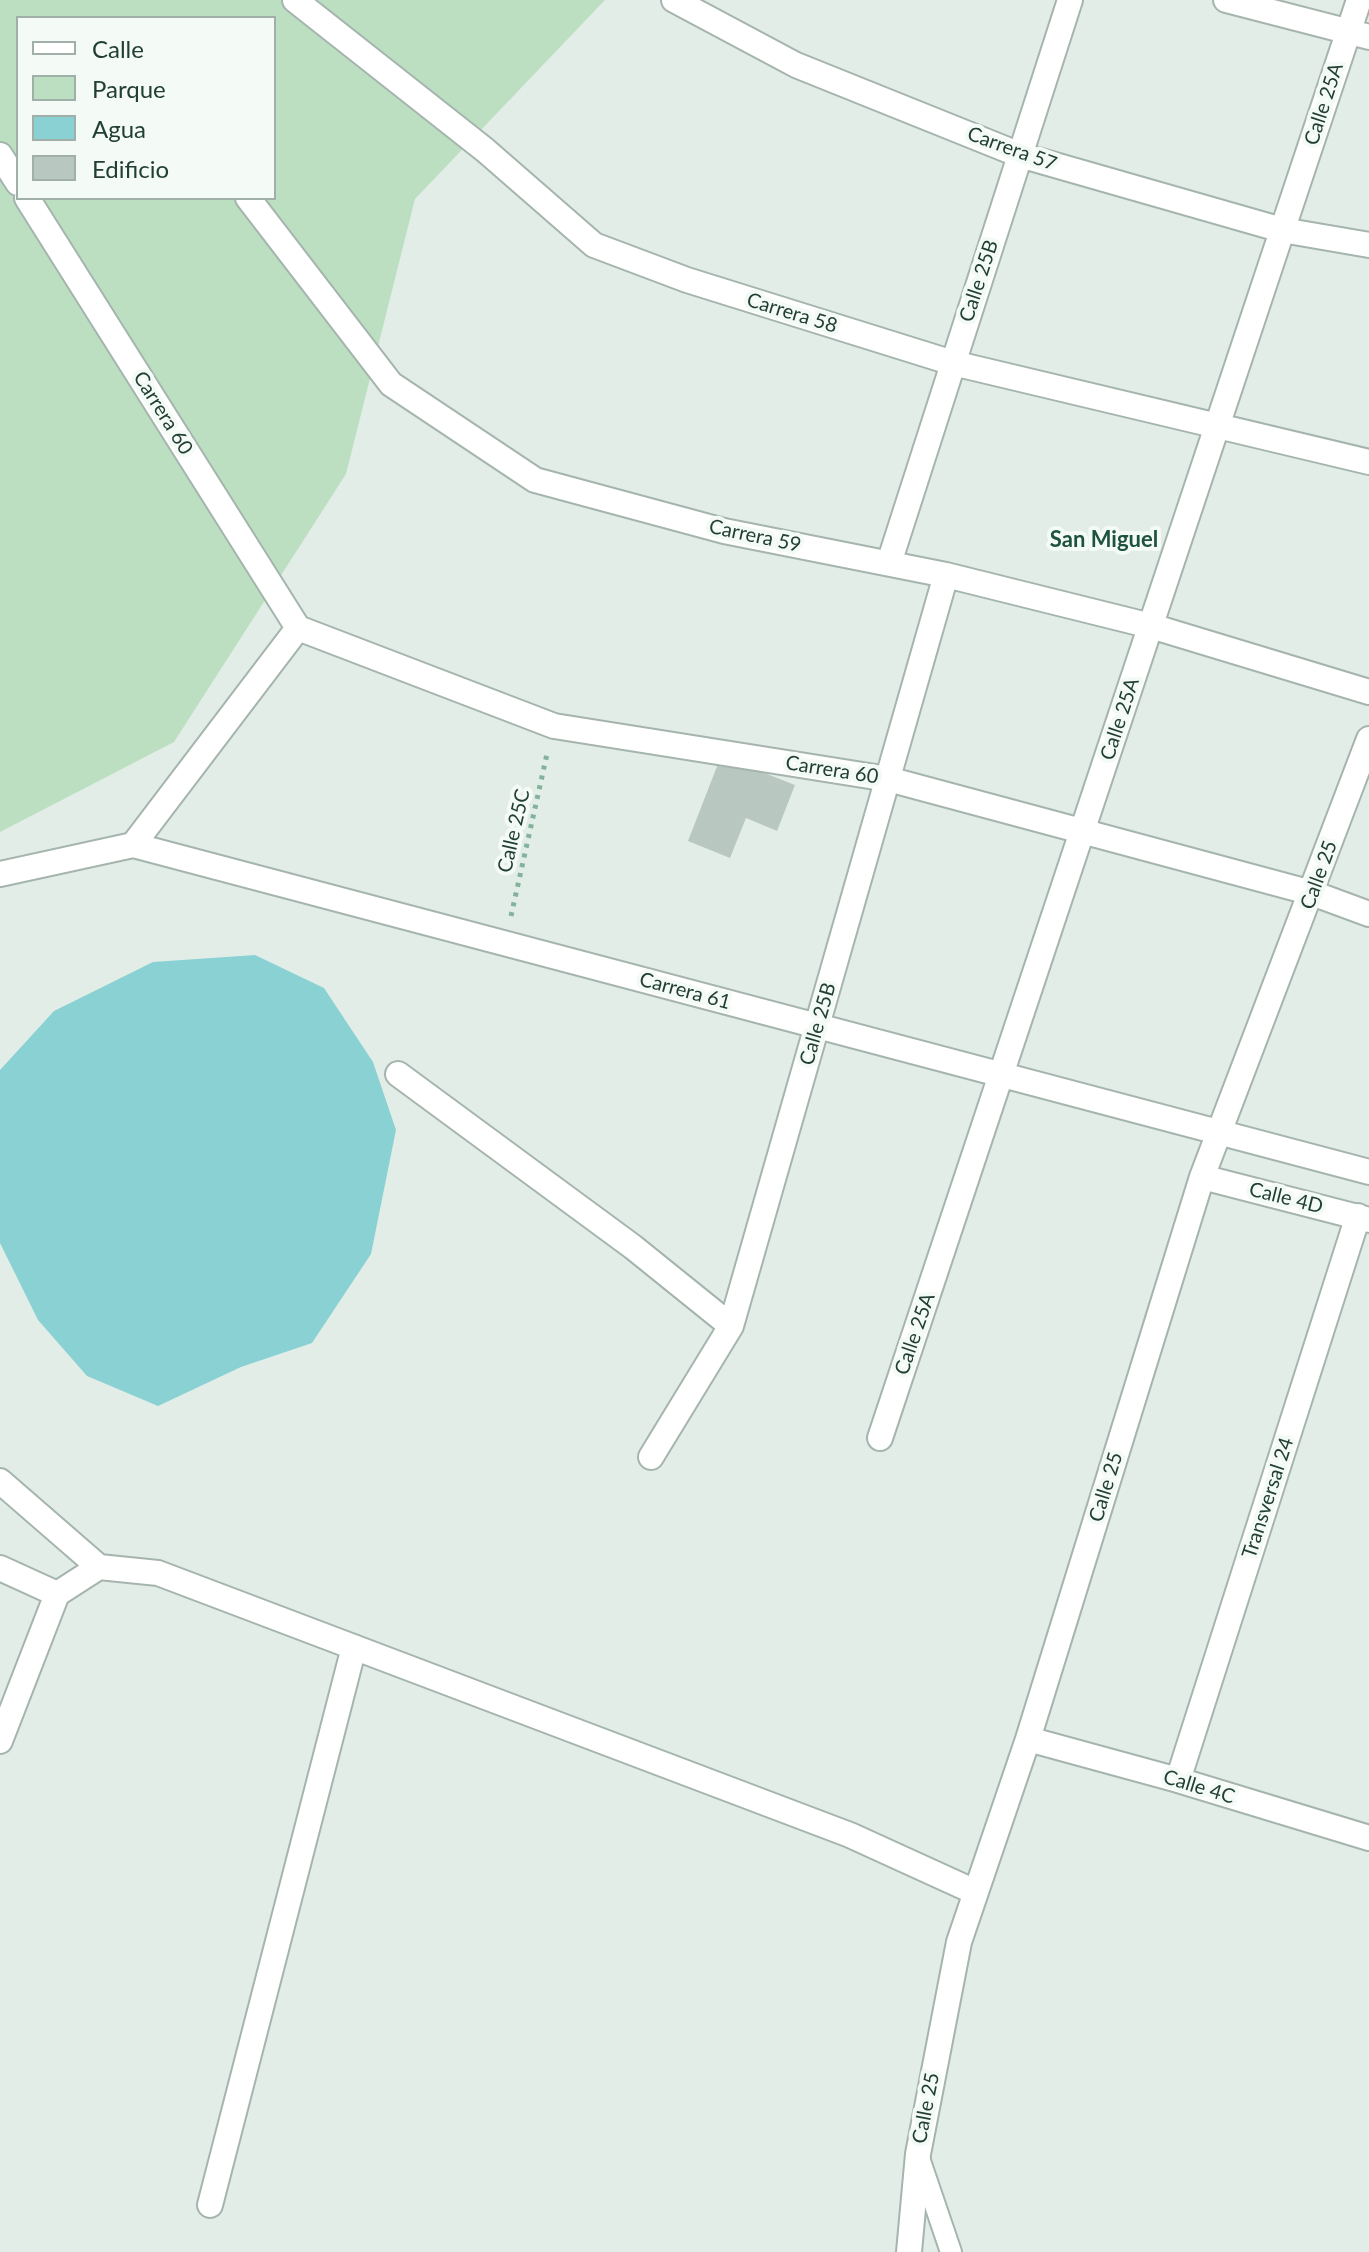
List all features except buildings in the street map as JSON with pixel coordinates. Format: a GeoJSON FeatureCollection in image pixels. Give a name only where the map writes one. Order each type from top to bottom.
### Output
{"type":"FeatureCollection","features":[{"type":"Feature","properties":{"kind":"street","name":"Carrera 58"},"geometry":{"type":"LineString","coordinates":[[295,0],[485,150],[594,245],[687,280],[953,363],[1369,462]]}},
{"type":"Feature","properties":{"kind":"street","name":"Carrera 57"},"geometry":{"type":"LineString","coordinates":[[674,0],[796,65],[1020,155],[1282,230],[1369,245]]}},
{"type":"Feature","properties":{"kind":"street","name":"Calle 25B"},"geometry":{"type":"LineString","coordinates":[[889,563],[1070,0]]}},
{"type":"Feature","properties":{"kind":"street"},"geometry":{"type":"LineString","coordinates":[[1226,0],[1358,35]]}},
{"type":"Feature","properties":{"kind":"street","name":"Calle 25A"},"geometry":{"type":"LineString","coordinates":[[880,1438],[1282,230],[1358,35],[1359,0]]}},
{"type":"Feature","properties":{"kind":"street"},"geometry":{"type":"LineString","coordinates":[[0,155],[16,180]]}},
{"type":"Feature","properties":{"kind":"street","name":"Carrera 60"},"geometry":{"type":"LineString","coordinates":[[28,200],[298,628],[554,726],[888,779],[1312,893],[1369,914]]}},
{"type":"Feature","properties":{"kind":"street","name":"Carrera 59"},"geometry":{"type":"LineString","coordinates":[[250,200],[391,384],[535,480],[724,531],[946,575],[1151,626],[1369,692]]}},
{"type":"Feature","properties":{"kind":"street","name":"Calle 25B"},"geometry":{"type":"LineString","coordinates":[[651,1457],[731,1326],[946,575]]}},
{"type":"Feature","properties":{"kind":"street"},"geometry":{"type":"LineString","coordinates":[[133,845],[298,628]]}},
{"type":"Feature","properties":{"kind":"street","name":"Calle 25"},"geometry":{"type":"LineString","coordinates":[[909,2252],[918,2154],[959,1942],[1028,1739],[1202,1177],[1369,739]]}},
{"type":"Feature","properties":{"kind":"street","name":"Carrera 61"},"geometry":{"type":"LineString","coordinates":[[0,874],[133,845],[1369,1172]]}},
{"type":"Feature","properties":{"kind":"street"},"geometry":{"type":"LineString","coordinates":[[398,1074],[633,1247],[731,1326]]}},
{"type":"Feature","properties":{"kind":"street","name":"Calle 4D"},"geometry":{"type":"LineString","coordinates":[[1202,1177],[1363,1218]]}},
{"type":"Feature","properties":{"kind":"street","name":"Transversal 24"},"geometry":{"type":"LineString","coordinates":[[1178,1780],[1363,1218]]}},
{"type":"Feature","properties":{"kind":"street"},"geometry":{"type":"LineString","coordinates":[[0,1481],[99,1567],[158,1573],[850,1835],[975,1892]]}},
{"type":"Feature","properties":{"kind":"street"},"geometry":{"type":"LineString","coordinates":[[0,1741],[57,1594],[99,1567]]}},
{"type":"Feature","properties":{"kind":"street"},"geometry":{"type":"LineString","coordinates":[[0,1568],[57,1594]]}},
{"type":"Feature","properties":{"kind":"street"},"geometry":{"type":"LineString","coordinates":[[210,2205],[354,1647]]}},
{"type":"Feature","properties":{"kind":"street","name":"Calle 4C"},"geometry":{"type":"LineString","coordinates":[[1028,1739],[1367,1832]]}},
{"type":"Feature","properties":{"kind":"lane"},"geometry":{"type":"LineString","coordinates":[[918,2154],[951,2252]]}},
{"type":"Feature","properties":{"kind":"path","name":"Calle 25C"},"geometry":{"type":"LineString","coordinates":[[505,944],[554,726]]}},
{"type":"Feature","properties":{"kind":"green space"},"geometry":{"type":"Polygon","coordinates":[[[0,0],[605,0],[415,199],[346,474],[174,742],[0,832],[0,0]]]}},
{"type":"Feature","properties":{"kind":"water"},"geometry":{"type":"Polygon","coordinates":[[[255,955],[324,988],[373,1062],[396,1130],[371,1254],[312,1343],[241,1367],[158,1406],[87,1376],[38,1320],[0,1243],[0,1070],[54,1011],[153,962],[255,955]]]}},
{"type":"Feature","properties":{"kind":"district","name":"San Miguel"},"geometry":{"type":"Point","coordinates":[1104,540]}}]}
